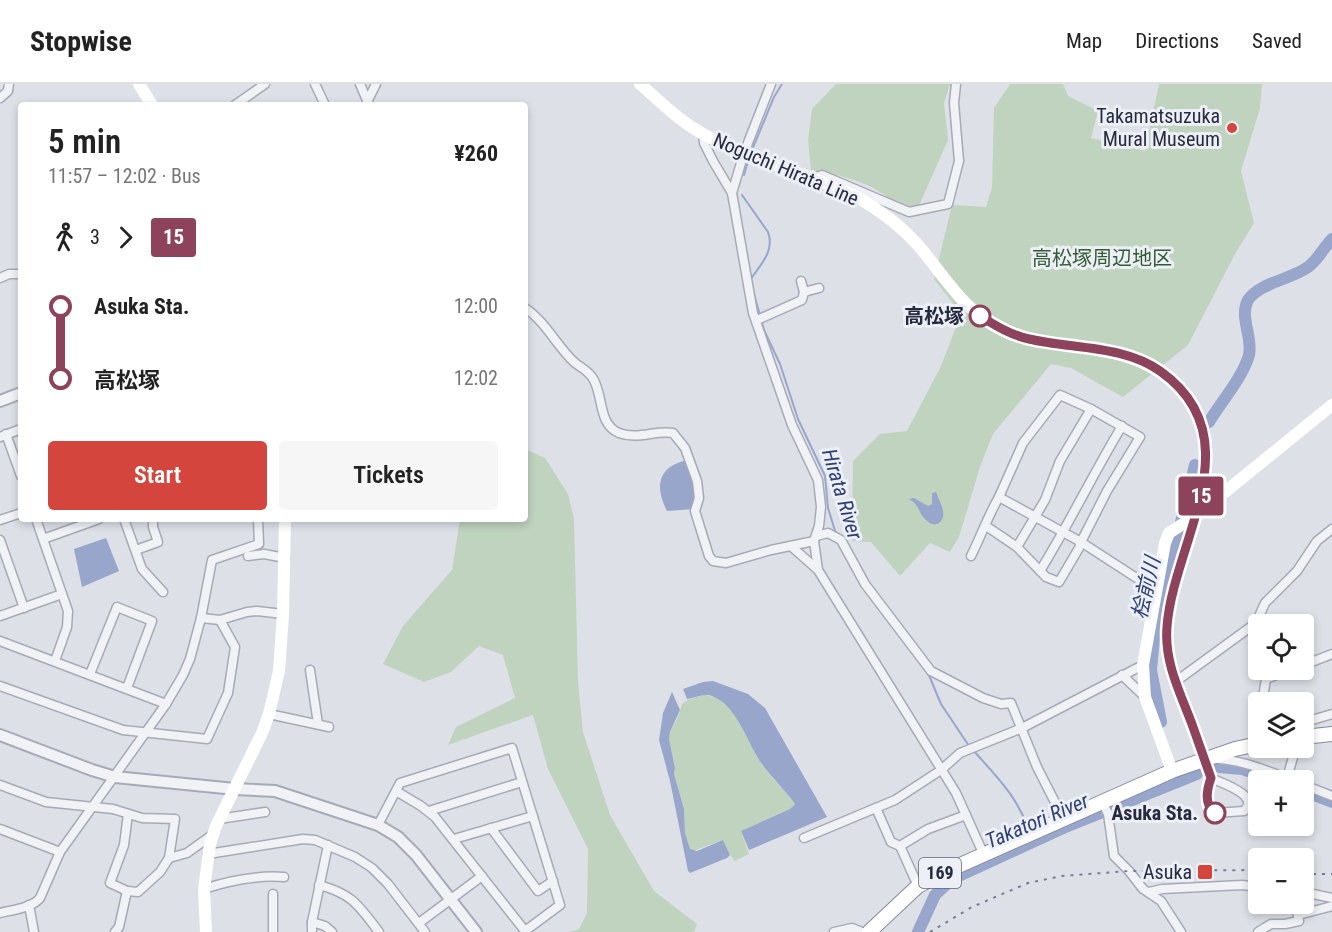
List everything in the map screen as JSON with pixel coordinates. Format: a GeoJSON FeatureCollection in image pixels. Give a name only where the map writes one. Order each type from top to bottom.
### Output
{"type":"FeatureCollection","features":[{"type":"Feature","properties":{"kind":"highway"},"geometry":{"type":"LineString","coordinates":[[1314,736],[1332,734]]}},
{"type":"Feature","properties":{"kind":"highway","name":"169"},"geometry":{"type":"LineString","coordinates":[[869,932],[918,886],[940,874],[1172,771],[1248,746]]}},
{"type":"Feature","properties":{"kind":"main road"},"geometry":{"type":"LineString","coordinates":[[139,84],[150,102]]}},
{"type":"Feature","properties":{"kind":"main road","name":"Noguchi Hirata Line"},"geometry":{"type":"LineString","coordinates":[[640,84],[671,112],[703,134],[744,153],[812,178],[860,199],[895,223],[917,244],[961,300],[977,314],[1006,332],[1029,339],[1130,357],[1161,372],[1189,400],[1203,427],[1206,469],[1202,494],[1191,518],[1175,584],[1167,626],[1167,655],[1204,759]]}},
{"type":"Feature","properties":{"kind":"main road"},"geometry":{"type":"LineString","coordinates":[[1202,494],[1217,495],[1225,492],[1332,405]]}},
{"type":"Feature","properties":{"kind":"main road"},"geometry":{"type":"LineString","coordinates":[[1172,771],[1145,697],[1143,665],[1165,543],[1173,530],[1191,518]]}},
{"type":"Feature","properties":{"kind":"main road"},"geometry":{"type":"LineString","coordinates":[[206,932],[204,889],[212,835],[256,747],[269,714],[279,670],[285,522]]}},
{"type":"Feature","properties":{"kind":"street"},"geometry":{"type":"LineString","coordinates":[[0,98],[8,91],[9,84]]}},
{"type":"Feature","properties":{"kind":"street"},"geometry":{"type":"LineString","coordinates":[[239,102],[265,84]]}},
{"type":"Feature","properties":{"kind":"street"},"geometry":{"type":"LineString","coordinates":[[315,84],[324,102]]}},
{"type":"Feature","properties":{"kind":"street"},"geometry":{"type":"LineString","coordinates":[[360,84],[367,102]]}},
{"type":"Feature","properties":{"kind":"street"},"geometry":{"type":"LineString","coordinates":[[369,102],[376,84]]}},
{"type":"Feature","properties":{"kind":"street"},"geometry":{"type":"LineString","coordinates":[[732,193],[744,153],[771,84]]}},
{"type":"Feature","properties":{"kind":"street"},"geometry":{"type":"LineString","coordinates":[[812,178],[822,176],[909,212],[948,204],[959,160],[954,103],[956,84]]}},
{"type":"Feature","properties":{"kind":"street"},"geometry":{"type":"LineString","coordinates":[[703,134],[704,143],[732,193],[748,290],[792,424],[818,480],[821,507],[815,539],[818,570]]}},
{"type":"Feature","properties":{"kind":"street"},"geometry":{"type":"LineString","coordinates":[[0,278],[9,274],[18,274]]}},
{"type":"Feature","properties":{"kind":"street"},"geometry":{"type":"LineString","coordinates":[[759,319],[802,300],[804,292],[801,280]]}},
{"type":"Feature","properties":{"kind":"street"},"geometry":{"type":"LineString","coordinates":[[804,292],[819,288]]}},
{"type":"Feature","properties":{"kind":"street"},"geometry":{"type":"LineString","coordinates":[[528,311],[566,355],[591,375],[597,387],[605,417],[612,428],[638,437],[674,432],[685,448],[698,481],[699,498],[695,511],[709,556],[713,561],[726,563],[771,550],[792,547],[833,534],[841,540],[866,584],[931,671],[983,698],[1001,704],[1011,703],[1037,767],[1063,818]]}},
{"type":"Feature","properties":{"kind":"street"},"geometry":{"type":"LineString","coordinates":[[0,401],[18,394]]}},
{"type":"Feature","properties":{"kind":"street"},"geometry":{"type":"LineString","coordinates":[[971,556],[1023,443],[1060,395],[1092,409],[1140,437],[1107,490],[1079,548],[1059,582],[1046,577],[1017,547],[986,526]]}},
{"type":"Feature","properties":{"kind":"street"},"geometry":{"type":"LineString","coordinates":[[1017,547],[1045,500],[1060,461],[1092,409]]}},
{"type":"Feature","properties":{"kind":"street"},"geometry":{"type":"LineString","coordinates":[[1040,571],[1122,426]]}},
{"type":"Feature","properties":{"kind":"street"},"geometry":{"type":"LineString","coordinates":[[18,430],[3,436],[18,469]]}},
{"type":"Feature","properties":{"kind":"street"},"geometry":{"type":"LineString","coordinates":[[999,496],[1081,542],[1155,590]]}},
{"type":"Feature","properties":{"kind":"street"},"geometry":{"type":"LineString","coordinates":[[0,520],[18,514]]}},
{"type":"Feature","properties":{"kind":"street"},"geometry":{"type":"LineString","coordinates":[[37,522],[68,611],[69,620],[55,661]]}},
{"type":"Feature","properties":{"kind":"street"},"geometry":{"type":"LineString","coordinates":[[44,539],[91,522]]}},
{"type":"Feature","properties":{"kind":"street"},"geometry":{"type":"LineString","coordinates":[[125,522],[142,569],[163,592]]}},
{"type":"Feature","properties":{"kind":"street"},"geometry":{"type":"LineString","coordinates":[[135,550],[158,542],[153,522]]}},
{"type":"Feature","properties":{"kind":"street"},"geometry":{"type":"LineString","coordinates":[[0,914],[37,902],[40,898],[60,852],[176,689],[190,659],[201,618],[212,560],[259,544],[258,522]]}},
{"type":"Feature","properties":{"kind":"street"},"geometry":{"type":"LineString","coordinates":[[1175,682],[1257,622],[1266,603],[1297,572],[1317,541],[1332,529]]}},
{"type":"Feature","properties":{"kind":"street"},"geometry":{"type":"LineString","coordinates":[[0,540],[24,608]]}},
{"type":"Feature","properties":{"kind":"street"},"geometry":{"type":"LineString","coordinates":[[792,547],[818,570],[956,793],[983,854]]}},
{"type":"Feature","properties":{"kind":"street"},"geometry":{"type":"LineString","coordinates":[[248,556],[264,554],[285,558]]}},
{"type":"Feature","properties":{"kind":"street"},"geometry":{"type":"LineString","coordinates":[[0,616],[62,594]]}},
{"type":"Feature","properties":{"kind":"street"},"geometry":{"type":"LineString","coordinates":[[90,674],[117,607],[152,621],[127,688]]}},
{"type":"Feature","properties":{"kind":"street"},"geometry":{"type":"LineString","coordinates":[[201,618],[220,620],[247,612],[283,614]]}},
{"type":"Feature","properties":{"kind":"street"},"geometry":{"type":"LineString","coordinates":[[0,686],[105,726],[144,734],[207,739],[228,693],[236,647],[220,620]]}},
{"type":"Feature","properties":{"kind":"street"},"geometry":{"type":"LineString","coordinates":[[0,641],[166,704]]}},
{"type":"Feature","properties":{"kind":"street"},"geometry":{"type":"LineString","coordinates":[[1314,660],[1332,654]]}},
{"type":"Feature","properties":{"kind":"street"},"geometry":{"type":"LineString","coordinates":[[804,838],[895,800],[969,749],[1022,728],[1143,665]]}},
{"type":"Feature","properties":{"kind":"street"},"geometry":{"type":"LineString","coordinates":[[310,670],[318,724]]}},
{"type":"Feature","properties":{"kind":"street"},"geometry":{"type":"LineString","coordinates":[[1122,675],[1145,697]]}},
{"type":"Feature","properties":{"kind":"street"},"geometry":{"type":"LineString","coordinates":[[269,714],[329,727]]}},
{"type":"Feature","properties":{"kind":"street"},"geometry":{"type":"LineString","coordinates":[[1314,719],[1332,714]]}},
{"type":"Feature","properties":{"kind":"street"},"geometry":{"type":"LineString","coordinates":[[0,735],[115,777],[275,791],[378,825],[398,837],[412,850],[476,932]]}},
{"type":"Feature","properties":{"kind":"street"},"geometry":{"type":"LineString","coordinates":[[378,825],[400,783],[512,748],[560,905],[525,931],[454,839],[429,811],[396,791]]}},
{"type":"Feature","properties":{"kind":"street"},"geometry":{"type":"LineString","coordinates":[[1211,778],[1244,794],[1249,802],[1247,809],[1240,812],[1215,813],[1211,810],[1208,803],[1211,778],[1204,759],[1239,761],[1264,770]]}},
{"type":"Feature","properties":{"kind":"street"},"geometry":{"type":"LineString","coordinates":[[429,811],[522,782]]}},
{"type":"Feature","properties":{"kind":"street"},"geometry":{"type":"LineString","coordinates":[[0,785],[46,802],[113,809],[142,818],[175,819],[169,858],[160,872],[138,892],[128,891],[110,883],[124,845],[128,814]]}},
{"type":"Feature","properties":{"kind":"street"},"geometry":{"type":"LineString","coordinates":[[1314,789],[1332,796]]}},
{"type":"Feature","properties":{"kind":"street"},"geometry":{"type":"LineString","coordinates":[[1102,801],[1108,814],[1114,856],[1130,871],[1143,889],[1164,903],[1180,932]]}},
{"type":"Feature","properties":{"kind":"street"},"geometry":{"type":"LineString","coordinates":[[876,808],[891,842],[900,846],[918,886]]}},
{"type":"Feature","properties":{"kind":"street"},"geometry":{"type":"LineString","coordinates":[[219,819],[265,812]]}},
{"type":"Feature","properties":{"kind":"street"},"geometry":{"type":"LineString","coordinates":[[900,846],[928,830],[966,815]]}},
{"type":"Feature","properties":{"kind":"street"},"geometry":{"type":"LineString","coordinates":[[454,839],[533,816]]}},
{"type":"Feature","properties":{"kind":"street"},"geometry":{"type":"LineString","coordinates":[[490,828],[538,891],[553,881]]}},
{"type":"Feature","properties":{"kind":"street"},"geometry":{"type":"LineString","coordinates":[[0,829],[60,852]]}},
{"type":"Feature","properties":{"kind":"street"},"geometry":{"type":"LineString","coordinates":[[169,858],[187,853],[212,835]]}},
{"type":"Feature","properties":{"kind":"street"},"geometry":{"type":"LineString","coordinates":[[208,854],[303,839],[315,840],[355,857],[372,868],[388,884],[425,932]]}},
{"type":"Feature","properties":{"kind":"street"},"geometry":{"type":"LineString","coordinates":[[312,932],[312,922],[328,845]]}},
{"type":"Feature","properties":{"kind":"street"},"geometry":{"type":"LineString","coordinates":[[419,923],[482,876]]}},
{"type":"Feature","properties":{"kind":"street"},"geometry":{"type":"LineString","coordinates":[[204,889],[253,877],[284,877]]}},
{"type":"Feature","properties":{"kind":"street"},"geometry":{"type":"LineString","coordinates":[[319,885],[347,895],[379,932]]}},
{"type":"Feature","properties":{"kind":"street"},"geometry":{"type":"LineString","coordinates":[[1149,892],[1162,889],[1248,886]]}},
{"type":"Feature","properties":{"kind":"street"},"geometry":{"type":"LineString","coordinates":[[115,932],[128,891]]}},
{"type":"Feature","properties":{"kind":"street"},"geometry":{"type":"LineString","coordinates":[[273,894],[273,932]]}},
{"type":"Feature","properties":{"kind":"street"},"geometry":{"type":"LineString","coordinates":[[1314,894],[1332,898]]}},
{"type":"Feature","properties":{"kind":"street"},"geometry":{"type":"LineString","coordinates":[[29,905],[34,932]]}},
{"type":"Feature","properties":{"kind":"street"},"geometry":{"type":"LineString","coordinates":[[1258,932],[1271,924],[1299,921],[1298,915],[1332,906]]}},
{"type":"Feature","properties":{"kind":"street"},"geometry":{"type":"LineString","coordinates":[[312,922],[325,926],[332,932]]}},
{"type":"Feature","properties":{"kind":"street"},"geometry":{"type":"LineString","coordinates":[[834,932],[852,928],[862,932]]}},
{"type":"Feature","properties":{"kind":"green space"},"geometry":{"type":"Polygon","coordinates":[[[836,84],[950,84],[944,103],[948,140],[918,208],[904,206],[873,188],[853,180],[811,170],[808,140],[812,109],[836,84]]]}},
{"type":"Feature","properties":{"kind":"green space","name":"高松塚周辺地区"},"geometry":{"type":"Polygon","coordinates":[[[1010,84],[1063,84],[1068,96],[1098,111],[1091,138],[1145,151],[1159,84],[1262,84],[1260,108],[1241,171],[1254,223],[1235,254],[1188,345],[1123,397],[1071,368],[1051,364],[993,434],[981,464],[959,537],[950,552],[930,543],[900,576],[871,542],[852,541],[853,461],[880,434],[907,431],[941,366],[961,314],[934,279],[952,205],[986,207],[992,187],[994,108],[1010,84]]]}},
{"type":"Feature","properties":{"kind":"green space"},"geometry":{"type":"Polygon","coordinates":[[[528,450],[545,458],[568,494],[574,519],[578,682],[583,732],[610,815],[654,891],[697,924],[694,932],[569,932],[579,929],[587,913],[588,849],[548,769],[533,715],[448,745],[456,727],[515,698],[503,655],[479,646],[451,672],[424,682],[383,664],[403,626],[452,570],[460,522],[528,522],[528,450]]]}},
{"type":"Feature","properties":{"kind":"green space"},"geometry":{"type":"Polygon","coordinates":[[[705,695],[716,698],[733,712],[762,764],[795,804],[790,809],[741,831],[749,854],[735,861],[723,840],[693,851],[690,850],[685,833],[684,809],[674,774],[670,732],[682,704],[689,699],[705,695]]]}},
{"type":"Feature","properties":{"kind":"water"},"geometry":{"type":"Polygon","coordinates":[[[688,460],[697,489],[694,509],[667,511],[661,493],[661,478],[670,467],[688,460]]]}},
{"type":"Feature","properties":{"kind":"water"},"geometry":{"type":"Polygon","coordinates":[[[936,492],[943,516],[939,523],[934,524],[926,520],[909,499],[914,498],[928,506],[932,504],[932,493],[936,492]]]}},
{"type":"Feature","properties":{"kind":"water"},"geometry":{"type":"Polygon","coordinates":[[[106,538],[119,571],[82,587],[74,549],[106,538]]]}},
{"type":"Feature","properties":{"kind":"water"},"geometry":{"type":"Polygon","coordinates":[[[713,681],[748,694],[765,708],[827,817],[749,850],[741,831],[790,809],[795,804],[762,764],[730,709],[711,696],[704,695],[687,699],[683,689],[713,681]]]}},
{"type":"Feature","properties":{"kind":"water"},"geometry":{"type":"Polygon","coordinates":[[[672,692],[680,710],[669,739],[675,768],[674,774],[684,809],[685,833],[690,849],[697,851],[723,840],[730,855],[690,873],[659,740],[663,713],[672,692]]]}},
{"type":"Feature","properties":{"kind":"waterway","name":"Hirata River"},"geometry":{"type":"LineString","coordinates":[[752,150],[774,97],[782,84]]}},
{"type":"Feature","properties":{"kind":"waterway","name":"Hirata River"},"geometry":{"type":"LineString","coordinates":[[744,175],[748,161]]}},
{"type":"Feature","properties":{"kind":"waterway","name":"Hirata River"},"geometry":{"type":"LineString","coordinates":[[742,195],[768,232],[770,239],[766,257],[750,280]]}},
{"type":"Feature","properties":{"kind":"waterway","name":"桧前川"},"geometry":{"type":"LineString","coordinates":[[1209,422],[1237,381],[1249,355],[1245,320],[1248,300],[1260,289],[1308,267],[1332,239]]}},
{"type":"Feature","properties":{"kind":"waterway","name":"Hirata River"},"geometry":{"type":"LineString","coordinates":[[754,294],[764,330],[780,364],[798,419],[825,476],[828,508],[836,534]]}},
{"type":"Feature","properties":{"kind":"waterway","name":"桧前川"},"geometry":{"type":"LineString","coordinates":[[1161,722],[1151,670],[1154,638],[1195,465]]}},
{"type":"Feature","properties":{"kind":"waterway","name":"Hirata River"},"geometry":{"type":"LineString","coordinates":[[928,673],[941,704],[969,746]]}},
{"type":"Feature","properties":{"kind":"waterway","name":"Hirata River"},"geometry":{"type":"LineString","coordinates":[[973,750],[1012,796],[1028,828]]}},
{"type":"Feature","properties":{"kind":"waterway","name":"Takatori River"},"geometry":{"type":"LineString","coordinates":[[1219,767],[1248,771]]}},
{"type":"Feature","properties":{"kind":"waterway","name":"Takatori River"},"geometry":{"type":"LineString","coordinates":[[918,932],[935,895],[952,879],[1063,828],[1197,774]]}},
{"type":"Feature","properties":{"kind":"waterway","name":"Takatori River"},"geometry":{"type":"LineString","coordinates":[[1314,795],[1332,802]]}},
{"type":"Feature","properties":{"kind":"railway"},"geometry":{"type":"LineString","coordinates":[[930,932],[972,907],[1028,883],[1062,876],[1129,871],[1248,870]]}},
{"type":"Feature","properties":{"kind":"railway"},"geometry":{"type":"LineString","coordinates":[[1314,874],[1332,874]]}},
{"type":"Feature","properties":{"kind":"bus line","name":"15"},"geometry":{"type":"LineString","coordinates":[[980,316],[1006,332],[1029,339],[1110,352],[1146,363],[1171,380],[1189,400],[1200,419],[1206,444],[1206,469],[1202,494],[1175,584],[1167,626],[1167,655],[1211,778],[1208,786],[1208,803],[1215,813]]}},
{"type":"Feature","properties":{"kind":"place","name":"Takamatsuzuka Mural Museum"},"geometry":{"type":"Point","coordinates":[1232,128]}},
{"type":"Feature","properties":{"kind":"place","name":"高松塚"},"geometry":{"type":"Point","coordinates":[980,316]}},
{"type":"Feature","properties":{"kind":"place","name":"Asuka Sta."},"geometry":{"type":"Point","coordinates":[1215,813]}},
{"type":"Feature","properties":{"kind":"place","name":"Asuka"},"geometry":{"type":"Point","coordinates":[1205,872]}}]}
